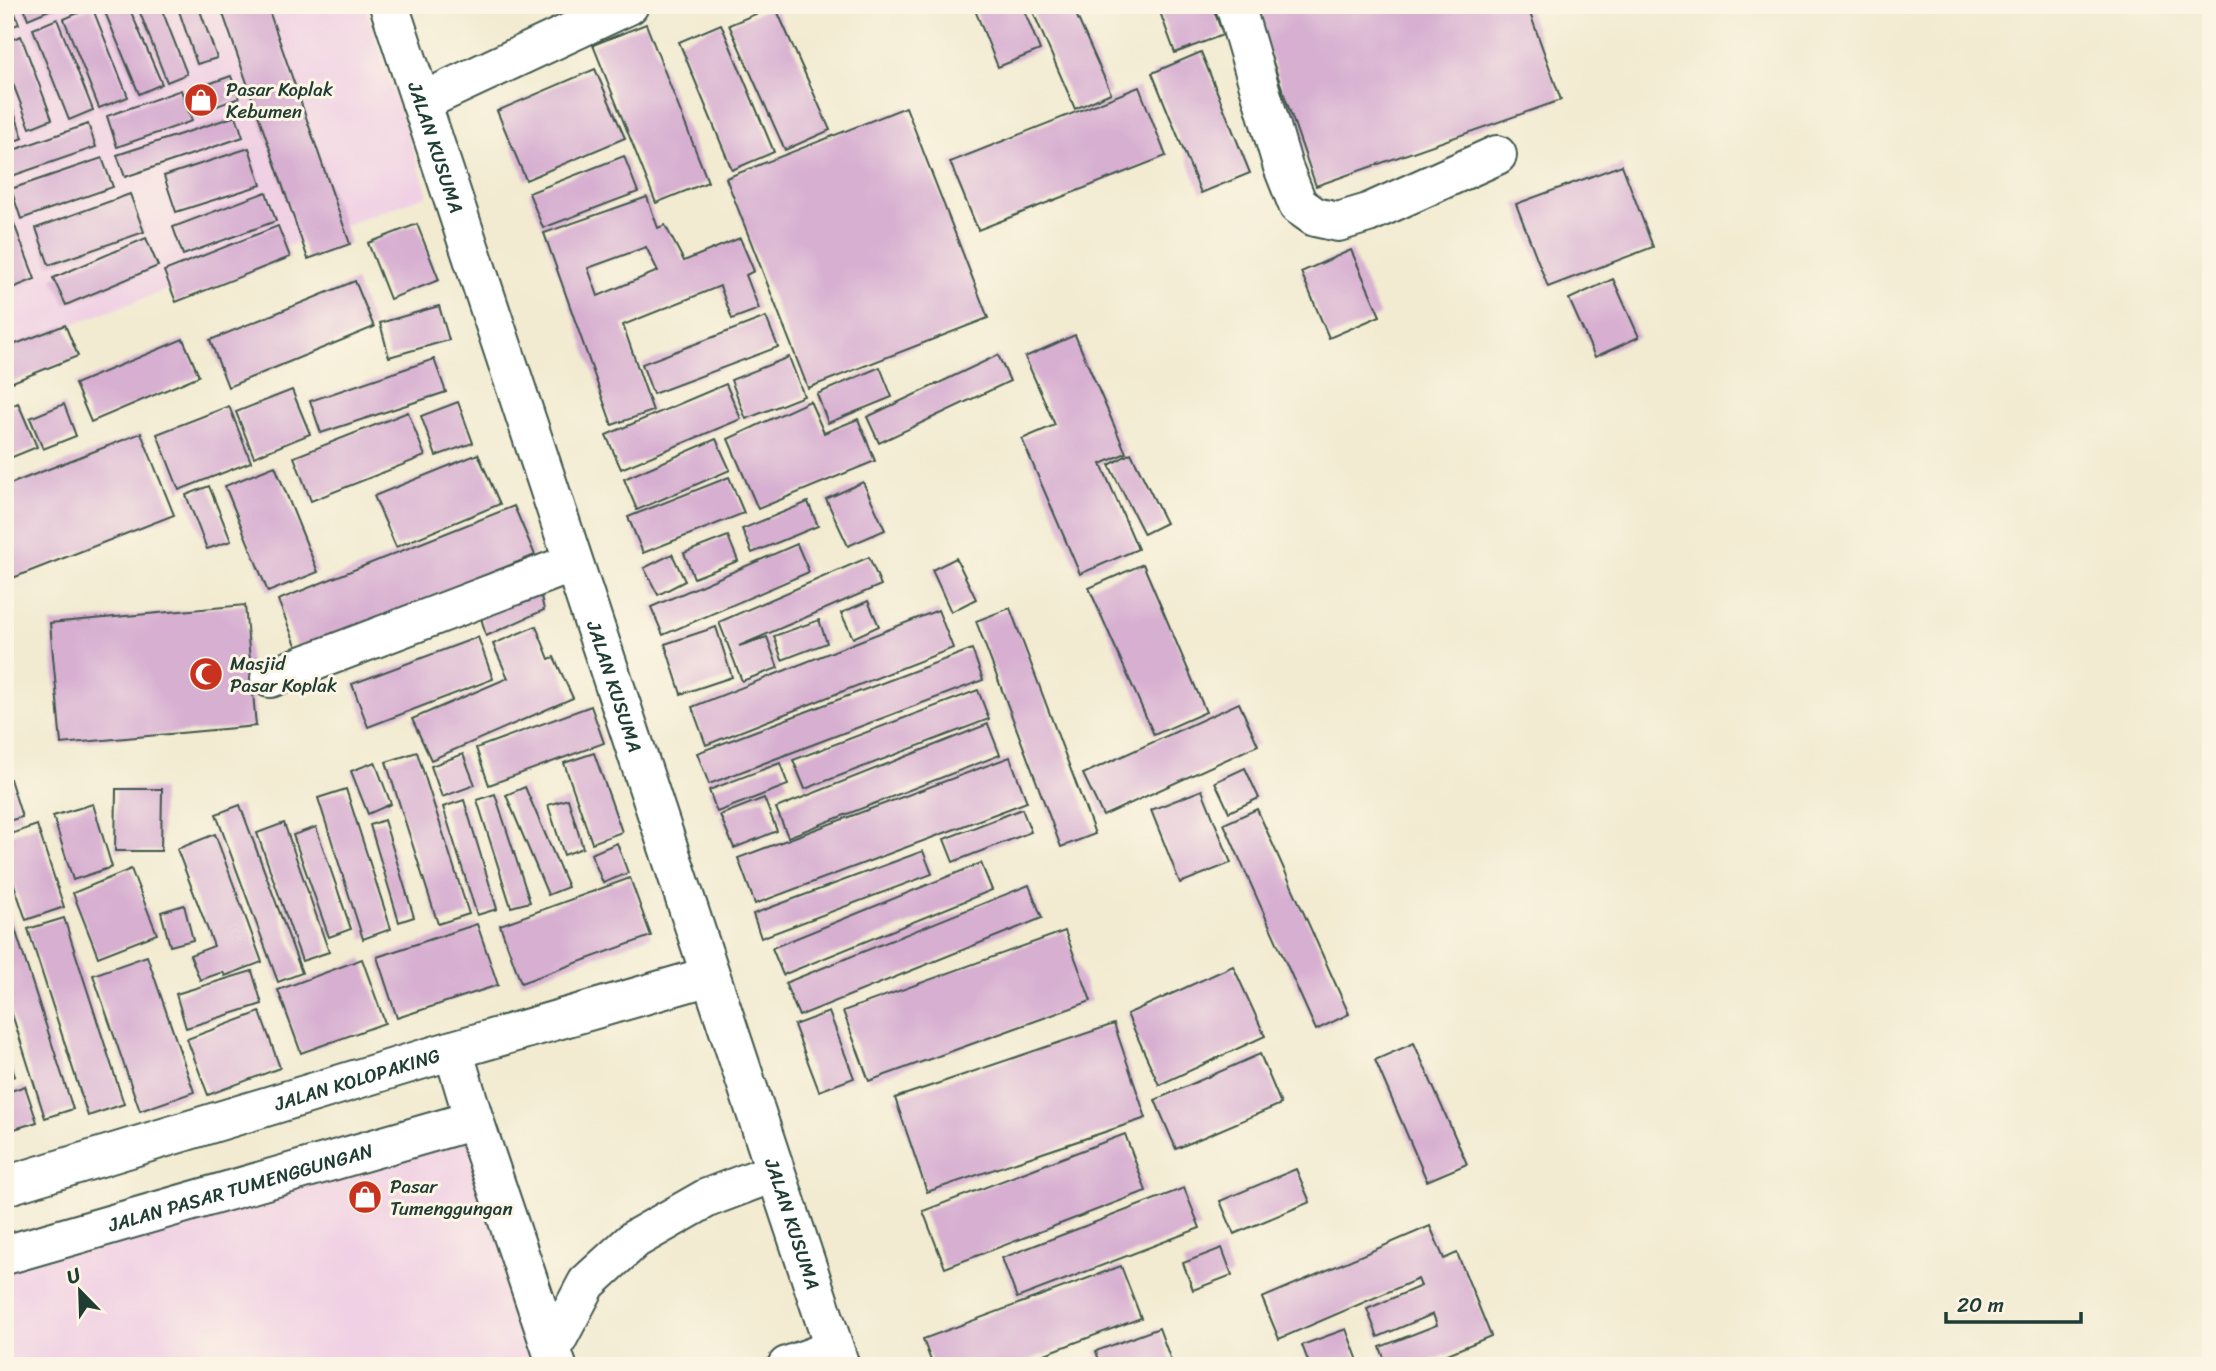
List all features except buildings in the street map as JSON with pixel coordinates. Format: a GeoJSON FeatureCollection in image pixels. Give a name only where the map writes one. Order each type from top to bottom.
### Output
{"type":"FeatureCollection","features":[{"type":"Feature","properties":{"kind":"main road","name":"JALAN KUSUMA"},"geometry":{"type":"LineString","coordinates":[[389,5],[837,1357]]}},
{"type":"Feature","properties":{"kind":"main road"},"geometry":{"type":"LineString","coordinates":[[421,102],[629,5]]}},
{"type":"Feature","properties":{"kind":"main road"},"geometry":{"type":"LineString","coordinates":[[1235,5],[1283,167],[1298,205],[1315,217],[1338,222],[1368,213],[1497,155]]}},
{"type":"Feature","properties":{"kind":"main road"},"geometry":{"type":"LineString","coordinates":[[270,678],[573,563]]}},
{"type":"Feature","properties":{"kind":"main road","name":"JALAN KOLOPAKING"},"geometry":{"type":"LineString","coordinates":[[5,1186],[710,975]]}},
{"type":"Feature","properties":{"kind":"main road"},"geometry":{"type":"LineString","coordinates":[[453,1050],[555,1358]]}},
{"type":"Feature","properties":{"kind":"main road","name":"JALAN PASAR TUMENGGUNGAN"},"geometry":{"type":"LineString","coordinates":[[5,1255],[474,1120]]}},
{"type":"Feature","properties":{"kind":"main road"},"geometry":{"type":"LineString","coordinates":[[555,1358],[587,1283],[635,1239],[707,1198],[775,1172]]}},
{"type":"Feature","properties":{"kind":"main road"},"geometry":{"type":"LineString","coordinates":[[787,1366],[837,1357]]}},
{"type":"Feature","properties":{"kind":"shaded area","name":"Pasar Koplak Kebumen"},"geometry":{"type":"Polygon","coordinates":[[[5,5],[365,5],[428,195],[5,349],[5,5]]]}},
{"type":"Feature","properties":{"kind":"shaded area","name":"Pasar Tumenggungan"},"geometry":{"type":"Polygon","coordinates":[[[472,1128],[542,1366],[5,1366],[5,1266],[472,1128]]]}},
{"type":"Feature","properties":{"kind":"place","name":"Pasar Koplak Kebumen"},"geometry":{"type":"Point","coordinates":[201,100]}},
{"type":"Feature","properties":{"kind":"place","name":"Masjid Pasar Koplak"},"geometry":{"type":"Point","coordinates":[206,674]}},
{"type":"Feature","properties":{"kind":"place","name":"Pasar Tumenggungan"},"geometry":{"type":"Point","coordinates":[365,1197]}}]}
